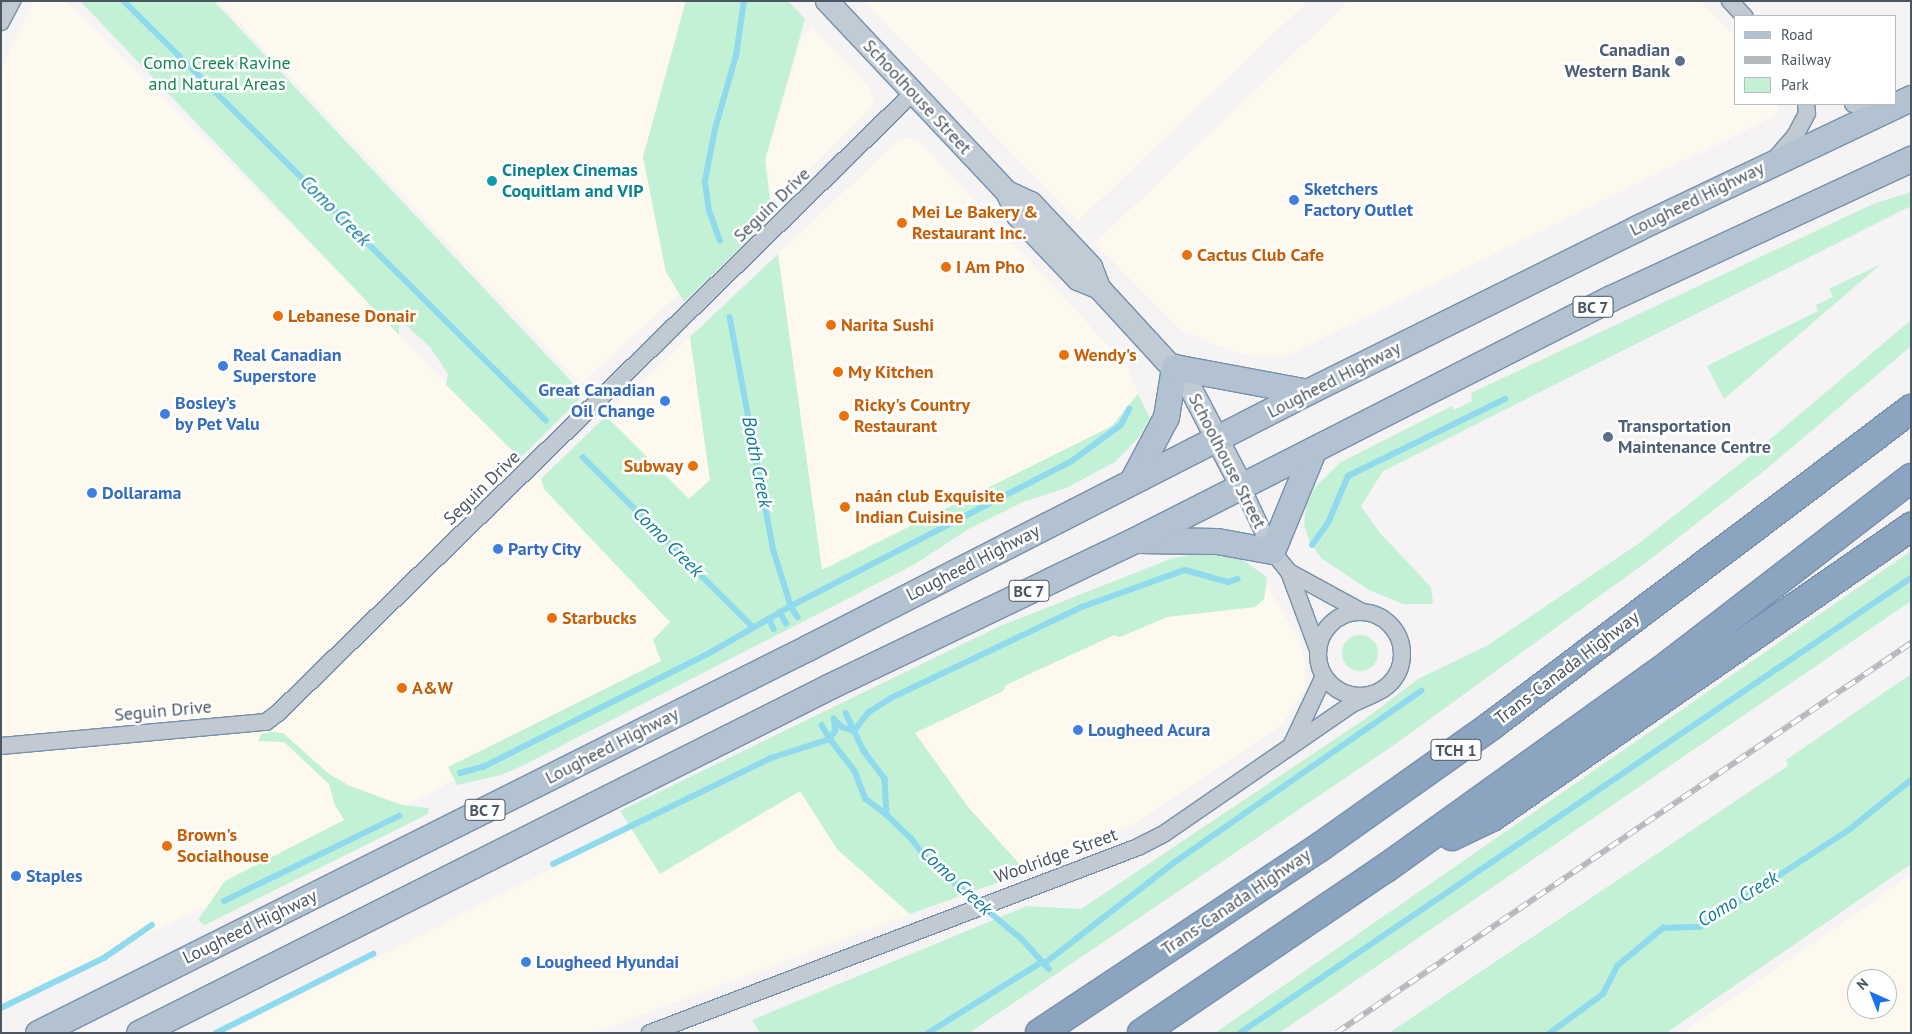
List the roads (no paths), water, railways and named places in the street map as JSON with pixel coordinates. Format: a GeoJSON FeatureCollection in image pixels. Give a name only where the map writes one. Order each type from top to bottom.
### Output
{"type":"FeatureCollection","features":[{"type":"Feature","properties":{"kind":"highway"},"geometry":{"type":"LineString","coordinates":[[1859,449],[1911,390]]}},
{"type":"Feature","properties":{"kind":"highway","name":"Trans-Canada Highway"},"geometry":{"type":"LineString","coordinates":[[1040,1033],[1320,847],[1492,725],[1911,409]]}},
{"type":"Feature","properties":{"kind":"highway"},"geometry":{"type":"LineString","coordinates":[[1142,1033],[1386,868],[1671,663],[1911,478]]}},
{"type":"Feature","properties":{"kind":"highway"},"geometry":{"type":"LineString","coordinates":[[1386,868],[1492,817],[1911,527]]}},
{"type":"Feature","properties":{"kind":"main road","name":"Schoolhouse Street"},"geometry":{"type":"LineString","coordinates":[[827,1],[1007,192],[1018,216],[1071,272],[1078,279],[1099,288],[1174,367],[1203,407],[1241,484]]}},
{"type":"Feature","properties":{"kind":"main road","name":"Lougheed Highway"},"geometry":{"type":"LineString","coordinates":[[38,1033],[807,648],[1133,479],[1307,392],[1772,163],[1896,105]]}},
{"type":"Feature","properties":{"kind":"main road","name":"BC 7"},"geometry":{"type":"LineString","coordinates":[[139,1033],[830,686],[1135,540],[1241,484],[1313,451],[1611,298],[1911,159]]}},
{"type":"Feature","properties":{"kind":"main road"},"geometry":{"type":"LineString","coordinates":[[1133,479],[1166,416],[1173,389],[1174,367],[1307,392]]}},
{"type":"Feature","properties":{"kind":"main road"},"geometry":{"type":"LineString","coordinates":[[1135,540],[1216,541],[1272,551],[1313,451]]}},
{"type":"Feature","properties":{"kind":"street"},"geometry":{"type":"LineString","coordinates":[[1,22],[12,1]]}},
{"type":"Feature","properties":{"kind":"street"},"geometry":{"type":"LineString","coordinates":[[1730,1],[1743,15]]}},
{"type":"Feature","properties":{"kind":"street","name":"Seguin Drive"},"geometry":{"type":"LineString","coordinates":[[1,746],[266,722],[278,713],[913,93]]}},
{"type":"Feature","properties":{"kind":"street"},"geometry":{"type":"LineString","coordinates":[[1772,163],[1795,136],[1807,113],[1806,105]]}},
{"type":"Feature","properties":{"kind":"street","name":"Schoolhouse Street"},"geometry":{"type":"LineString","coordinates":[[1241,484],[1272,551],[1289,572],[1318,650]]}},
{"type":"Feature","properties":{"kind":"street","name":"Schoolhouse Street"},"geometry":{"type":"LineString","coordinates":[[1289,572],[1362,612]]}},
{"type":"Feature","properties":{"kind":"street"},"geometry":{"type":"LineString","coordinates":[[1362,612],[1372,614],[1390,624],[1402,649],[1396,676],[1382,691],[1372,695],[1344,694],[1324,676],[1318,650],[1321,638],[1333,623],[1349,614],[1362,612]]}},
{"type":"Feature","properties":{"kind":"street"},"geometry":{"type":"LineString","coordinates":[[1290,748],[1324,676]]}},
{"type":"Feature","properties":{"kind":"street","name":"Woolridge Street"},"geometry":{"type":"LineString","coordinates":[[650,1033],[1151,840],[1290,748],[1352,704],[1372,695]]}},
{"type":"Feature","properties":{"kind":"waterway","name":"Como Creek"},"geometry":{"type":"LineString","coordinates":[[124,1],[546,420]]}},
{"type":"Feature","properties":{"kind":"waterway","name":"Booth Creek"},"geometry":{"type":"LineString","coordinates":[[720,241],[709,211],[705,181],[715,129],[736,56],[744,1]]}},
{"type":"Feature","properties":{"kind":"waterway","name":"Booth Creek"},"geometry":{"type":"LineString","coordinates":[[730,317],[774,551],[791,606],[798,617]]}},
{"type":"Feature","properties":{"kind":"waterway"},"geometry":{"type":"LineString","coordinates":[[1312,545],[1328,523],[1348,476],[1505,399]]}},
{"type":"Feature","properties":{"kind":"waterway"},"geometry":{"type":"LineString","coordinates":[[460,773],[483,767],[708,654],[791,606],[1072,461],[1121,425],[1129,409]]}},
{"type":"Feature","properties":{"kind":"waterway","name":"Como Creek"},"geometry":{"type":"LineString","coordinates":[[583,457],[753,627]]}},
{"type":"Feature","properties":{"kind":"waterway"},"geometry":{"type":"LineString","coordinates":[[854,731],[869,712],[891,698],[1082,607],[1185,570],[1228,582],[1238,579]]}},
{"type":"Feature","properties":{"kind":"waterway"},"geometry":{"type":"LineString","coordinates":[[1240,1033],[1911,578]]}},
{"type":"Feature","properties":{"kind":"waterway"},"geometry":{"type":"LineString","coordinates":[[780,612],[786,623]]}},
{"type":"Feature","properties":{"kind":"waterway"},"geometry":{"type":"LineString","coordinates":[[769,618],[774,629]]}},
{"type":"Feature","properties":{"kind":"waterway"},"geometry":{"type":"LineString","coordinates":[[1044,964],[1175,862],[1421,691]]}},
{"type":"Feature","properties":{"kind":"waterway","name":"Como Creek"},"geometry":{"type":"LineString","coordinates":[[846,713],[864,751],[885,779],[887,815],[911,838],[930,862],[1023,940],[1049,969]]}},
{"type":"Feature","properties":{"kind":"waterway"},"geometry":{"type":"LineString","coordinates":[[834,719],[842,727],[854,731]]}},
{"type":"Feature","properties":{"kind":"waterway"},"geometry":{"type":"LineString","coordinates":[[830,739],[835,731],[834,719]]}},
{"type":"Feature","properties":{"kind":"waterway"},"geometry":{"type":"LineString","coordinates":[[822,725],[830,739]]}},
{"type":"Feature","properties":{"kind":"waterway"},"geometry":{"type":"LineString","coordinates":[[553,864],[771,758],[830,739],[855,771],[866,799],[887,815]]}},
{"type":"Feature","properties":{"kind":"waterway","name":"Como Creek"},"geometry":{"type":"LineString","coordinates":[[1550,1033],[1603,994],[1617,966],[1663,928],[1700,927],[1849,830],[1911,780]]}},
{"type":"Feature","properties":{"kind":"waterway"},"geometry":{"type":"LineString","coordinates":[[224,901],[399,816]]}},
{"type":"Feature","properties":{"kind":"waterway"},"geometry":{"type":"LineString","coordinates":[[1,1008],[104,958],[152,925]]}},
{"type":"Feature","properties":{"kind":"waterway"},"geometry":{"type":"LineString","coordinates":[[216,1033],[373,954]]}},
{"type":"Feature","properties":{"kind":"waterway"},"geometry":{"type":"LineString","coordinates":[[928,1033],[1042,962]]}},
{"type":"Feature","properties":{"kind":"railway"},"geometry":{"type":"LineString","coordinates":[[1336,1033],[1911,643]]}},
{"type":"Feature","properties":{"kind":"place","name":"Canadian Western Bank"},"geometry":{"type":"Point","coordinates":[1680,61]}},
{"type":"Feature","properties":{"kind":"place","name":"Cineplex Cinemas Coquitlam and VIP"},"geometry":{"type":"Point","coordinates":[492,181]}},
{"type":"Feature","properties":{"kind":"place","name":"Sketchers Factory Outlet"},"geometry":{"type":"Point","coordinates":[1294,200]}},
{"type":"Feature","properties":{"kind":"place","name":"Mei Le Bakery & Restaurant Inc."},"geometry":{"type":"Point","coordinates":[902,223]}},
{"type":"Feature","properties":{"kind":"place","name":"Cactus Club Cafe"},"geometry":{"type":"Point","coordinates":[1187,255]}},
{"type":"Feature","properties":{"kind":"place","name":"I Am Pho"},"geometry":{"type":"Point","coordinates":[946,267]}},
{"type":"Feature","properties":{"kind":"place","name":"Lebanese Donair"},"geometry":{"type":"Point","coordinates":[278,316]}},
{"type":"Feature","properties":{"kind":"place","name":"Narita Sushi"},"geometry":{"type":"Point","coordinates":[831,325]}},
{"type":"Feature","properties":{"kind":"place","name":"Wendy's"},"geometry":{"type":"Point","coordinates":[1064,355]}},
{"type":"Feature","properties":{"kind":"place","name":"Real Canadian Superstore"},"geometry":{"type":"Point","coordinates":[223,366]}},
{"type":"Feature","properties":{"kind":"place","name":"My Kitchen"},"geometry":{"type":"Point","coordinates":[838,372]}},
{"type":"Feature","properties":{"kind":"place","name":"Great Canadian Oil Change"},"geometry":{"type":"Point","coordinates":[665,401]}},
{"type":"Feature","properties":{"kind":"place","name":"Bosley’s by Pet Valu"},"geometry":{"type":"Point","coordinates":[165,414]}},
{"type":"Feature","properties":{"kind":"place","name":"Ricky's Country Restaurant"},"geometry":{"type":"Point","coordinates":[844,416]}},
{"type":"Feature","properties":{"kind":"place","name":"Transportation Maintenance Centre"},"geometry":{"type":"Point","coordinates":[1608,437]}},
{"type":"Feature","properties":{"kind":"place","name":"Subway"},"geometry":{"type":"Point","coordinates":[693,466]}},
{"type":"Feature","properties":{"kind":"place","name":"Dollarama"},"geometry":{"type":"Point","coordinates":[92,493]}},
{"type":"Feature","properties":{"kind":"place","name":"naán club Exquisite Indian Cuisine"},"geometry":{"type":"Point","coordinates":[845,507]}},
{"type":"Feature","properties":{"kind":"place","name":"Party City"},"geometry":{"type":"Point","coordinates":[498,549]}},
{"type":"Feature","properties":{"kind":"place","name":"Starbucks"},"geometry":{"type":"Point","coordinates":[552,618]}},
{"type":"Feature","properties":{"kind":"place","name":"A&W"},"geometry":{"type":"Point","coordinates":[402,688]}},
{"type":"Feature","properties":{"kind":"place","name":"Lougheed Acura"},"geometry":{"type":"Point","coordinates":[1078,730]}},
{"type":"Feature","properties":{"kind":"place","name":"Brown's Socialhouse"},"geometry":{"type":"Point","coordinates":[167,846]}},
{"type":"Feature","properties":{"kind":"place","name":"Staples"},"geometry":{"type":"Point","coordinates":[16,876]}},
{"type":"Feature","properties":{"kind":"place","name":"Lougheed Hyundai"},"geometry":{"type":"Point","coordinates":[526,962]}},
{"type":"Feature","properties":{"kind":"park label","name":"Como Creek Ravine and Natural Areas"},"geometry":{"type":"Point","coordinates":[217,74]}}]}
